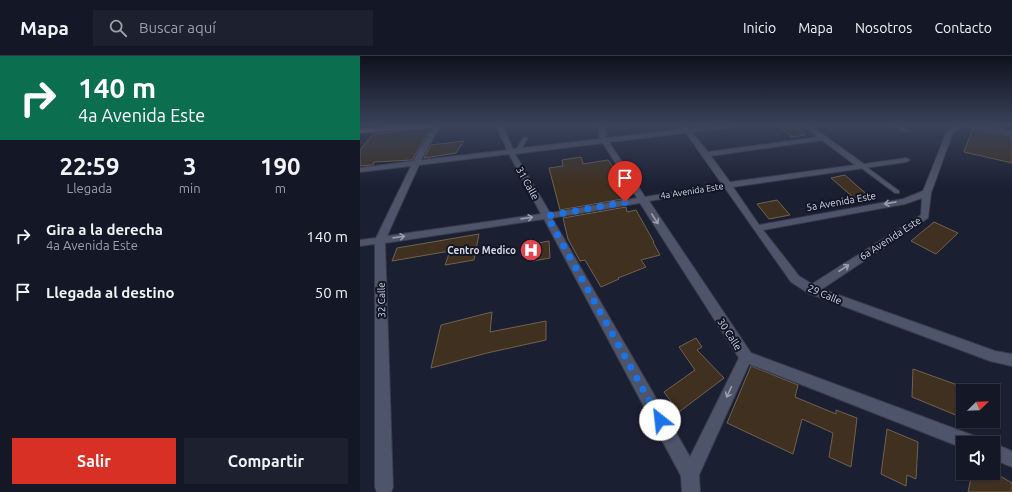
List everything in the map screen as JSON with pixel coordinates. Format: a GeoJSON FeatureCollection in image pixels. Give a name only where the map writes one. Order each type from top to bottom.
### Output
{"type":"FeatureCollection","features":[{"type":"Feature","properties":{"kind":"street","name":"32 Calle"},"geometry":{"type":"LineString","coordinates":[[384,487],[380,240],[416,163],[425,146]]}},
{"type":"Feature","properties":{"kind":"street","name":"31 Calle"},"geometry":{"type":"LineString","coordinates":[[511,146],[547,216],[690,474],[691,492]]}},
{"type":"Feature","properties":{"kind":"street"},"geometry":{"type":"LineString","coordinates":[[360,170],[552,146]]}},
{"type":"Feature","properties":{"kind":"street","name":"30 Calle"},"geometry":{"type":"LineString","coordinates":[[608,146],[641,199],[746,357],[956,437]]}},
{"type":"Feature","properties":{"kind":"street","name":"29 Calle"},"geometry":{"type":"LineString","coordinates":[[700,146],[757,228],[795,279],[812,290],[995,357],[1012,360]]}},
{"type":"Feature","properties":{"kind":"street"},"geometry":{"type":"LineString","coordinates":[[706,154],[762,146]]}},
{"type":"Feature","properties":{"kind":"street"},"geometry":{"type":"LineString","coordinates":[[835,146],[862,166]]}},
{"type":"Feature","properties":{"kind":"street","name":"6a Avenida Este"},"geometry":{"type":"LineString","coordinates":[[812,290],[925,216],[927,192],[944,146]]}},
{"type":"Feature","properties":{"kind":"street","name":"4a Avenida Este"},"geometry":{"type":"LineString","coordinates":[[360,243],[547,216],[728,185],[906,160]]}},
{"type":"Feature","properties":{"kind":"street","name":"5a Avenida Este"},"geometry":{"type":"LineString","coordinates":[[757,228],[904,200],[927,192]]}},
{"type":"Feature","properties":{"kind":"street"},"geometry":{"type":"LineString","coordinates":[[904,200],[920,209],[925,216]]}},
{"type":"Feature","properties":{"kind":"street"},"geometry":{"type":"LineString","coordinates":[[690,474],[746,357]]}},
{"type":"Feature","properties":{"kind":"street"},"geometry":{"type":"LineString","coordinates":[[1000,454],[1012,459]]}},
{"type":"Feature","properties":{"kind":"lane"},"geometry":{"type":"LineString","coordinates":[[514,151],[518,146]]}},
{"type":"Feature","properties":{"kind":"lane"},"geometry":{"type":"LineString","coordinates":[[862,166],[897,192]]}},
{"type":"Feature","properties":{"kind":"building"},"geometry":{"type":"Polygon","coordinates":[[[363,146],[420,146],[412,160],[374,162],[373,165],[360,166],[360,150],[363,146]]]}},
{"type":"Feature","properties":{"kind":"building"},"geometry":{"type":"Polygon","coordinates":[[[430,146],[460,146],[456,153],[424,158],[430,146]]]}},
{"type":"Feature","properties":{"kind":"building"},"geometry":{"type":"Polygon","coordinates":[[[966,146],[1012,146],[1012,163],[964,152],[966,146]]]}},
{"type":"Feature","properties":{"kind":"building"},"geometry":{"type":"Polygon","coordinates":[[[581,157],[583,164],[608,160],[618,174],[620,183],[618,183],[623,199],[560,210],[549,168],[563,166],[562,160],[581,157]]]}},
{"type":"Feature","properties":{"kind":"building"},"geometry":{"type":"Polygon","coordinates":[[[845,175],[869,196],[854,198],[831,178],[845,175]]]}},
{"type":"Feature","properties":{"kind":"building"},"geometry":{"type":"Polygon","coordinates":[[[777,200],[790,215],[769,219],[757,204],[777,200]]]}},
{"type":"Feature","properties":{"kind":"building"},"geometry":{"type":"Polygon","coordinates":[[[626,207],[627,212],[636,210],[660,255],[641,260],[646,267],[618,278],[619,279],[601,287],[585,260],[580,261],[568,239],[563,218],[626,207]]]}},
{"type":"Feature","properties":{"kind":"building"},"geometry":{"type":"Polygon","coordinates":[[[934,222],[958,233],[936,254],[911,241],[934,222]]]}},
{"type":"Feature","properties":{"kind":"building"},"geometry":{"type":"Polygon","coordinates":[[[479,234],[474,260],[445,265],[450,251],[392,261],[397,248],[479,234]]]}},
{"type":"Feature","properties":{"kind":"building"},"geometry":{"type":"Polygon","coordinates":[[[549,241],[550,258],[533,261],[533,244],[549,241]]]}},
{"type":"Feature","properties":{"kind":"building"},"geometry":{"type":"Polygon","coordinates":[[[492,312],[490,332],[546,321],[546,340],[487,353],[431,368],[441,325],[492,312]]]}},
{"type":"Feature","properties":{"kind":"building"},"geometry":{"type":"Polygon","coordinates":[[[696,338],[702,347],[697,350],[724,378],[679,412],[664,392],[695,370],[679,347],[696,338]]]}},
{"type":"Feature","properties":{"kind":"building"},"geometry":{"type":"Polygon","coordinates":[[[751,366],[798,385],[795,397],[836,414],[836,410],[857,418],[851,467],[829,457],[833,433],[802,419],[793,454],[727,423],[751,366]]]}},
{"type":"Feature","properties":{"kind":"building"},"geometry":{"type":"Polygon","coordinates":[[[913,369],[956,384],[956,415],[912,397],[913,369]]]}},
{"type":"Feature","properties":{"kind":"building"},"geometry":{"type":"Polygon","coordinates":[[[887,429],[918,442],[916,479],[907,475],[906,486],[881,474],[887,429]]]}},
{"type":"Feature","properties":{"kind":"building"},"geometry":{"type":"Polygon","coordinates":[[[1000,476],[1012,483],[1012,492],[968,492],[971,480],[1000,480],[1000,476]]]}},
{"type":"Feature","properties":{"kind":"place","name":"Centro Medico"},"geometry":{"type":"Point","coordinates":[531,250]}},
{"type":"Feature","properties":{"kind":"route"},"geometry":{"type":"LineString","coordinates":[[625,202],[547,216],[660,420]]}}]}
